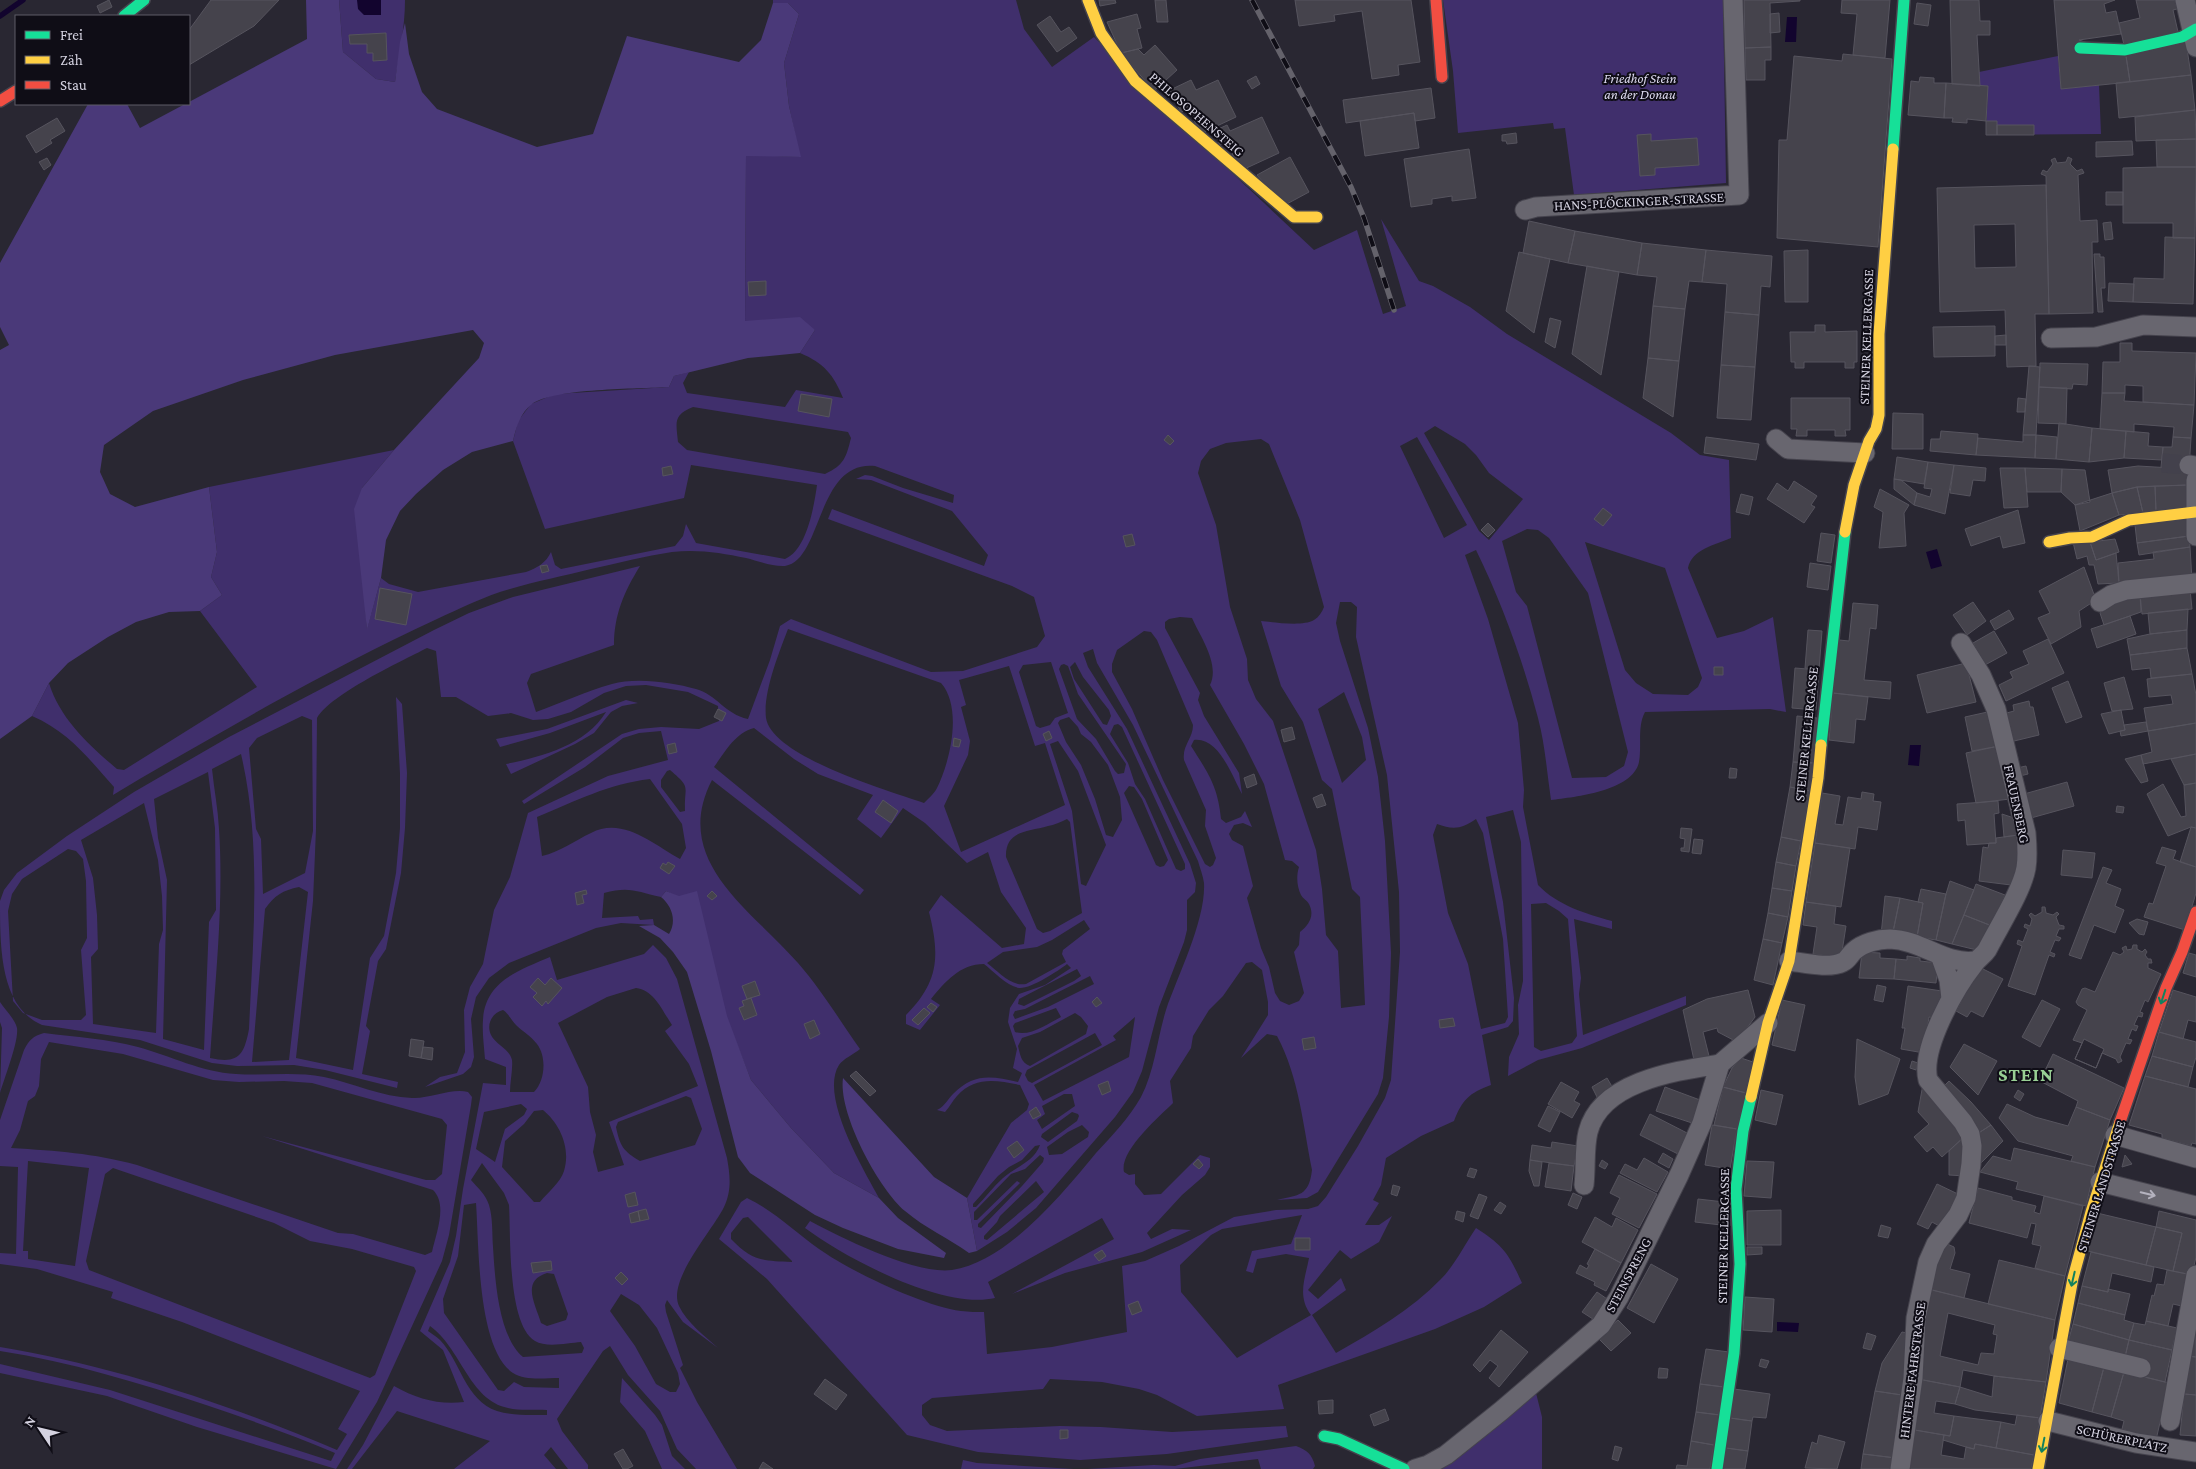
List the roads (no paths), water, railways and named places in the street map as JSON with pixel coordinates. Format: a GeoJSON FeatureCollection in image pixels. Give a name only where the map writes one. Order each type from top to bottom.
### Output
{"type":"FeatureCollection","features":[{"type":"Feature","properties":{"kind":"street"},"geometry":{"type":"LineString","coordinates":[[125,15],[144,0]]}},
{"type":"Feature","properties":{"kind":"street","name":"PHILOSOPHENSTEIG"},"geometry":{"type":"LineString","coordinates":[[1088,0],[1092,18],[1115,56],[1135,81],[1294,217],[1318,217]]}},
{"type":"Feature","properties":{"kind":"street"},"geometry":{"type":"LineString","coordinates":[[1436,0],[1442,77]]}},
{"type":"Feature","properties":{"kind":"street","name":"HANS-PLÖCKINGER-STRASSE"},"geometry":{"type":"LineString","coordinates":[[1526,210],[1536,207],[1739,195],[1733,0]]}},
{"type":"Feature","properties":{"kind":"street","name":"STEINER KELLERGASSE"},"geometry":{"type":"LineString","coordinates":[[1717,1469],[1734,1353],[1740,1264],[1736,1189],[1743,1131],[1768,1023],[1789,961],[1818,778],[1844,535],[1854,485],[1876,429],[1878,415],[1880,327],[1904,0]]}},
{"type":"Feature","properties":{"kind":"street"},"geometry":{"type":"LineString","coordinates":[[2080,48],[2125,50],[2182,37],[2195,36],[2185,0]]}},
{"type":"Feature","properties":{"kind":"street"},"geometry":{"type":"LineString","coordinates":[[0,100],[15,92]]}},
{"type":"Feature","properties":{"kind":"street"},"geometry":{"type":"LineString","coordinates":[[2050,338],[2096,337],[2144,325],[2196,327]]}},
{"type":"Feature","properties":{"kind":"street"},"geometry":{"type":"LineString","coordinates":[[1776,439],[1788,449],[1865,453]]}},
{"type":"Feature","properties":{"kind":"street"},"geometry":{"type":"LineString","coordinates":[[2194,470],[2196,536]]}},
{"type":"Feature","properties":{"kind":"street"},"geometry":{"type":"LineString","coordinates":[[2049,542],[2092,536],[2129,520],[2195,512]]}},
{"type":"Feature","properties":{"kind":"street"},"geometry":{"type":"LineString","coordinates":[[2100,602],[2111,595],[2126,590],[2196,583]]}},
{"type":"Feature","properties":{"kind":"street","name":"FRAUENBERG"},"geometry":{"type":"LineString","coordinates":[[1927,1059],[1951,999],[1975,961],[1983,957],[2026,870],[2026,833],[1996,709],[1981,675],[1961,643]]}},
{"type":"Feature","properties":{"kind":"street","name":"STEINER LANDSTRASSE"},"geometry":{"type":"LineString","coordinates":[[2038,1469],[2074,1272],[2115,1136],[2166,988],[2182,952],[2196,912]]}},
{"type":"Feature","properties":{"kind":"street"},"geometry":{"type":"LineString","coordinates":[[1789,961],[1834,964],[1844,962],[1860,946],[1889,939],[1908,941],[1959,962],[1975,961]]}},
{"type":"Feature","properties":{"kind":"street"},"geometry":{"type":"LineString","coordinates":[[1940,955],[1949,980],[1951,999]]}},
{"type":"Feature","properties":{"kind":"street"},"geometry":{"type":"LineString","coordinates":[[1584,1185],[1588,1132],[1597,1110],[1614,1095],[1636,1085],[1680,1070],[1720,1064],[1768,1023]]}},
{"type":"Feature","properties":{"kind":"street","name":"HINTERE FAHRSTRASSE"},"geometry":{"type":"LineString","coordinates":[[1900,1469],[1913,1378],[1916,1318],[1928,1262],[1936,1244],[1958,1215],[1966,1198],[1971,1155],[1970,1134],[1963,1122],[1928,1080],[1926,1071],[1927,1059]]}},
{"type":"Feature","properties":{"kind":"street","name":"STEINSPRENG"},"geometry":{"type":"LineString","coordinates":[[1414,1469],[1428,1465],[1446,1455],[1501,1411],[1601,1325],[1619,1297],[1679,1175],[1702,1123],[1720,1064]]}},
{"type":"Feature","properties":{"kind":"street"},"geometry":{"type":"LineString","coordinates":[[2115,1136],[2196,1158]]}},
{"type":"Feature","properties":{"kind":"street"},"geometry":{"type":"LineString","coordinates":[[2100,1182],[2196,1206]]}},
{"type":"Feature","properties":{"kind":"street"},"geometry":{"type":"LineString","coordinates":[[2165,1448],[2196,1275]]}},
{"type":"Feature","properties":{"kind":"street"},"geometry":{"type":"LineString","coordinates":[[2059,1348],[2141,1368]]}},
{"type":"Feature","properties":{"kind":"street","name":"SCHÜRERPLATZ"},"geometry":{"type":"LineString","coordinates":[[2048,1421],[2136,1443],[2196,1452]]}},
{"type":"Feature","properties":{"kind":"street"},"geometry":{"type":"LineString","coordinates":[[1324,1436],[1339,1439],[1404,1469]]}},
{"type":"Feature","properties":{"kind":"waterway"},"geometry":{"type":"LineString","coordinates":[[0,16],[23,0]]}},
{"type":"Feature","properties":{"kind":"tunnel"},"geometry":{"type":"LineString","coordinates":[[2162,463],[2189,465]]}},
{"type":"Feature","properties":{"kind":"railway"},"geometry":{"type":"LineString","coordinates":[[1252,0],[1351,187],[1364,218],[1394,310]]}},
{"type":"Feature","properties":{"kind":"district","name":"STEIN"},"geometry":{"type":"Point","coordinates":[2026,1074]}},
{"type":"Feature","properties":{"kind":"park label","name":"Friedhof Stein an der Donau"},"geometry":{"type":"Point","coordinates":[1640,86]}}]}
